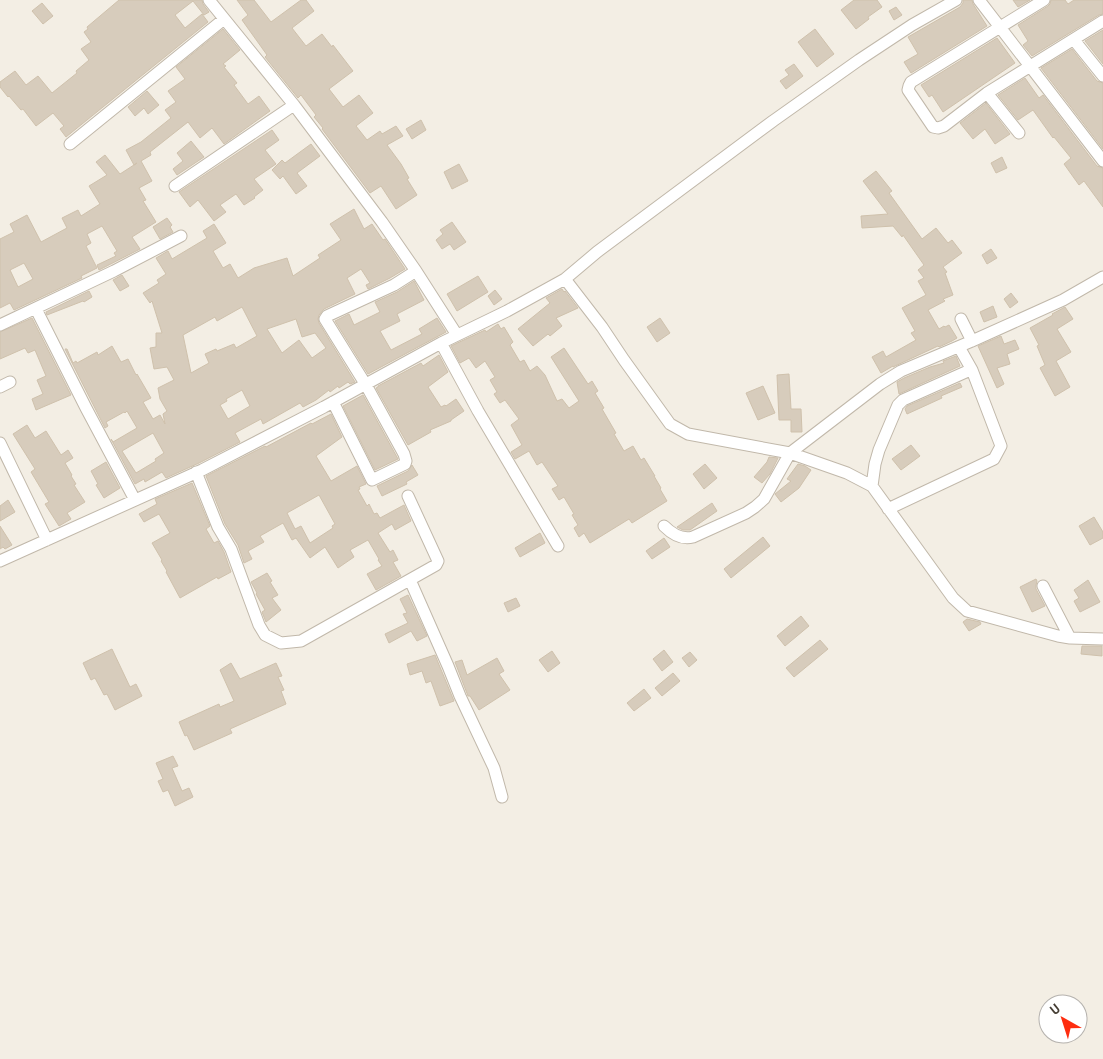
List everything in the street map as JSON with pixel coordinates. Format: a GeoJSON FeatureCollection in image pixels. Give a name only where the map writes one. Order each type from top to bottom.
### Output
{"type":"FeatureCollection","features":[{"type":"Feature","properties":{"kind":"street"},"geometry":{"type":"LineString","coordinates":[[209,0],[294,105],[382,222],[416,271],[456,335]]}},
{"type":"Feature","properties":{"kind":"street"},"geometry":{"type":"LineString","coordinates":[[0,561],[202,470],[366,385],[440,343],[565,279],[596,252],[773,121],[859,60],[912,25],[956,0]]}},
{"type":"Feature","properties":{"kind":"street"},"geometry":{"type":"LineString","coordinates":[[979,0],[1103,161]]}},
{"type":"Feature","properties":{"kind":"street"},"geometry":{"type":"LineString","coordinates":[[1044,0],[911,82],[908,90],[934,127],[944,126],[987,93],[1103,20]]}},
{"type":"Feature","properties":{"kind":"street"},"geometry":{"type":"LineString","coordinates":[[70,144],[224,19]]}},
{"type":"Feature","properties":{"kind":"street"},"geometry":{"type":"LineString","coordinates":[[1074,40],[1103,76]]}},
{"type":"Feature","properties":{"kind":"street"},"geometry":{"type":"LineString","coordinates":[[987,93],[1019,133]]}},
{"type":"Feature","properties":{"kind":"street"},"geometry":{"type":"LineString","coordinates":[[175,186],[294,105]]}},
{"type":"Feature","properties":{"kind":"street"},"geometry":{"type":"LineString","coordinates":[[0,326],[114,271],[180,236]]}},
{"type":"Feature","properties":{"kind":"street"},"geometry":{"type":"LineString","coordinates":[[333,402],[372,480],[402,466],[406,461],[404,454],[366,385],[325,319],[327,316],[394,285],[416,271]]}},
{"type":"Feature","properties":{"kind":"street"},"geometry":{"type":"LineString","coordinates":[[664,526],[681,538],[687,539],[746,512],[764,499],[790,453],[880,384],[901,371],[960,347],[1064,300],[1103,277]]}},
{"type":"Feature","properties":{"kind":"street"},"geometry":{"type":"LineString","coordinates":[[565,279],[602,327],[670,424],[688,434],[790,453],[847,473],[872,486],[953,598],[967,611],[1070,638],[1103,639]]}},
{"type":"Feature","properties":{"kind":"street"},"geometry":{"type":"LineString","coordinates":[[36,309],[135,500]]}},
{"type":"Feature","properties":{"kind":"street"},"geometry":{"type":"LineString","coordinates":[[960,319],[972,341]]}},
{"type":"Feature","properties":{"kind":"street"},"geometry":{"type":"LineString","coordinates":[[440,343],[558,546]]}},
{"type":"Feature","properties":{"kind":"street"},"geometry":{"type":"LineString","coordinates":[[888,509],[994,459],[1000,446],[972,370],[960,347]]}},
{"type":"Feature","properties":{"kind":"street"},"geometry":{"type":"LineString","coordinates":[[872,486],[879,450],[900,402],[972,370]]}},
{"type":"Feature","properties":{"kind":"street"},"geometry":{"type":"LineString","coordinates":[[0,443],[47,540]]}},
{"type":"Feature","properties":{"kind":"street"},"geometry":{"type":"LineString","coordinates":[[196,472],[218,527],[231,550],[259,625],[265,635],[281,642],[301,641],[436,565],[438,561],[408,496]]}},
{"type":"Feature","properties":{"kind":"street"},"geometry":{"type":"LineString","coordinates":[[410,580],[460,696],[494,768],[502,798]]}},
{"type":"Feature","properties":{"kind":"street"},"geometry":{"type":"LineString","coordinates":[[1043,586],[1070,638]]}},
{"type":"Feature","properties":{"kind":"building"},"geometry":{"type":"Polygon","coordinates":[[[119,0],[202,0],[209,12],[204,15],[193,1],[175,15],[185,28],[202,14],[208,22],[66,137],[60,129],[64,126],[53,113],[36,126],[23,109],[21,110],[8,97],[0,87],[0,82],[15,71],[26,85],[38,76],[52,93],[77,73],[76,71],[89,60],[81,49],[91,42],[84,32],[88,29],[87,27],[119,0]]]}},
{"type":"Feature","properties":{"kind":"building"},"geometry":{"type":"Polygon","coordinates":[[[237,0],[254,0],[271,22],[301,0],[306,0],[314,11],[292,28],[306,46],[322,34],[353,71],[329,89],[343,107],[359,95],[373,113],[356,126],[367,140],[380,131],[382,134],[396,126],[403,136],[387,145],[401,164],[409,178],[407,179],[417,195],[396,209],[381,186],[370,193],[322,129],[314,117],[316,115],[301,95],[298,98],[265,57],[267,55],[242,20],[248,15],[237,0]]]}},
{"type":"Feature","properties":{"kind":"building"},"geometry":{"type":"Polygon","coordinates":[[[854,0],[877,0],[882,7],[856,29],[841,10],[854,0]]]}},
{"type":"Feature","properties":{"kind":"building"},"geometry":{"type":"Polygon","coordinates":[[[963,0],[972,0],[987,26],[911,73],[904,62],[918,54],[908,37],[960,7],[963,0]]]}},
{"type":"Feature","properties":{"kind":"building"},"geometry":{"type":"Polygon","coordinates":[[[1013,0],[1030,0],[1018,7],[1013,0]]]}},
{"type":"Feature","properties":{"kind":"building"},"geometry":{"type":"Polygon","coordinates":[[[1051,0],[1065,0],[1068,4],[1074,0],[1103,0],[1103,14],[1032,56],[1023,45],[1028,41],[1018,25],[1048,6],[1051,0]]]}},
{"type":"Feature","properties":{"kind":"building"},"geometry":{"type":"Polygon","coordinates":[[[42,3],[53,16],[43,24],[32,11],[42,3]]]}},
{"type":"Feature","properties":{"kind":"building"},"geometry":{"type":"Polygon","coordinates":[[[896,7],[902,15],[894,20],[889,11],[896,7]]]}},
{"type":"Feature","properties":{"kind":"building"},"geometry":{"type":"Polygon","coordinates":[[[223,29],[240,50],[223,64],[237,83],[234,85],[248,104],[259,96],[270,111],[224,144],[212,128],[200,138],[188,122],[150,152],[151,155],[141,161],[152,181],[139,188],[146,200],[143,201],[156,222],[132,237],[140,249],[99,270],[97,265],[116,256],[114,253],[117,251],[102,226],[87,234],[91,243],[86,246],[97,268],[81,276],[82,278],[14,310],[10,303],[0,308],[0,239],[14,232],[10,224],[27,215],[41,242],[67,228],[62,218],[78,210],[81,216],[100,204],[89,186],[107,175],[96,162],[105,155],[120,174],[134,165],[126,150],[141,142],[171,118],[165,110],[176,102],[168,91],[185,79],[176,67],[223,29]],[[24,263],[10,270],[18,287],[33,279],[24,263]]]}},
{"type":"Feature","properties":{"kind":"building"},"geometry":{"type":"Polygon","coordinates":[[[815,29],[834,54],[817,67],[798,42],[815,29]]]}},
{"type":"Feature","properties":{"kind":"building"},"geometry":{"type":"Polygon","coordinates":[[[1103,30],[1103,64],[1085,41],[1103,30]]]}},
{"type":"Feature","properties":{"kind":"building"},"geometry":{"type":"Polygon","coordinates":[[[997,38],[1015,63],[943,112],[932,95],[929,97],[921,85],[997,38]]]}},
{"type":"Feature","properties":{"kind":"building"},"geometry":{"type":"Polygon","coordinates":[[[1072,49],[1097,81],[1103,83],[1103,149],[1041,68],[1072,49]]]}},
{"type":"Feature","properties":{"kind":"building"},"geometry":{"type":"Polygon","coordinates":[[[794,64],[803,76],[786,89],[780,81],[789,75],[785,70],[794,64]]]}},
{"type":"Feature","properties":{"kind":"building"},"geometry":{"type":"Polygon","coordinates":[[[1025,78],[1039,98],[1043,95],[1097,166],[1103,168],[1103,207],[1084,181],[1079,185],[1064,164],[1071,158],[1053,138],[1033,110],[1018,120],[998,95],[1025,78]]]}},
{"type":"Feature","properties":{"kind":"building"},"geometry":{"type":"Polygon","coordinates":[[[147,91],[159,105],[148,114],[144,108],[135,116],[128,107],[147,91]]]}},
{"type":"Feature","properties":{"kind":"building"},"geometry":{"type":"Polygon","coordinates":[[[986,103],[1010,134],[995,144],[985,129],[973,139],[960,123],[986,103]]]}},
{"type":"Feature","properties":{"kind":"building"},"geometry":{"type":"Polygon","coordinates":[[[421,120],[426,130],[412,139],[406,129],[421,120]]]}},
{"type":"Feature","properties":{"kind":"building"},"geometry":{"type":"Polygon","coordinates":[[[272,130],[279,140],[265,150],[276,164],[254,179],[263,190],[255,198],[244,205],[236,194],[220,205],[226,212],[214,221],[198,200],[190,207],[179,192],[272,130]]]}},
{"type":"Feature","properties":{"kind":"building"},"geometry":{"type":"Polygon","coordinates":[[[191,141],[204,157],[177,175],[173,169],[183,161],[177,153],[191,141]]]}},
{"type":"Feature","properties":{"kind":"building"},"geometry":{"type":"Polygon","coordinates":[[[311,144],[320,156],[297,173],[307,186],[296,194],[283,176],[280,179],[272,170],[282,160],[285,163],[311,144]]]}},
{"type":"Feature","properties":{"kind":"building"},"geometry":{"type":"Polygon","coordinates":[[[1002,157],[1007,168],[996,173],[991,163],[1002,157]]]}},
{"type":"Feature","properties":{"kind":"building"},"geometry":{"type":"Polygon","coordinates":[[[459,164],[468,181],[452,189],[444,172],[459,164]]]}},
{"type":"Feature","properties":{"kind":"building"},"geometry":{"type":"Polygon","coordinates":[[[876,171],[892,191],[889,193],[922,239],[936,228],[948,243],[952,240],[962,253],[943,267],[947,272],[945,273],[953,295],[943,299],[945,301],[928,310],[939,329],[949,325],[957,338],[881,373],[872,357],[883,351],[886,357],[916,340],[911,333],[915,331],[902,308],[926,295],[918,281],[924,278],[918,270],[924,265],[903,235],[902,237],[893,226],[862,228],[861,216],[888,214],[863,181],[876,171]]]}},
{"type":"Feature","properties":{"kind":"building"},"geometry":{"type":"Polygon","coordinates":[[[354,209],[364,229],[372,224],[383,240],[385,239],[405,269],[368,289],[366,285],[370,283],[361,269],[347,278],[355,294],[324,309],[319,315],[319,323],[355,382],[350,384],[348,382],[339,388],[338,386],[330,392],[329,390],[303,407],[300,403],[263,424],[261,419],[235,433],[240,442],[199,463],[166,478],[162,472],[145,482],[144,479],[135,484],[111,439],[113,442],[137,428],[127,411],[106,422],[108,426],[105,428],[65,349],[67,349],[73,363],[76,361],[77,363],[97,352],[98,355],[112,346],[121,362],[128,359],[151,398],[143,402],[153,419],[160,415],[165,424],[163,414],[167,411],[160,399],[158,388],[174,380],[167,367],[154,369],[150,348],[156,347],[156,333],[162,333],[152,301],[150,303],[143,293],[159,283],[157,280],[166,274],[156,258],[168,251],[172,259],[207,238],[203,231],[214,224],[226,243],[213,251],[223,268],[230,264],[238,278],[254,268],[287,258],[293,276],[320,258],[318,255],[341,240],[330,224],[354,209]],[[242,307],[217,321],[215,317],[183,335],[191,373],[209,363],[205,354],[234,344],[236,348],[257,336],[242,307]],[[296,319],[267,329],[282,353],[299,340],[312,358],[326,348],[315,333],[302,337],[296,319]],[[242,390],[226,399],[227,401],[220,405],[228,419],[250,406],[242,390]],[[153,433],[122,451],[136,473],[156,461],[155,459],[164,453],[153,433]]]}},
{"type":"Feature","properties":{"kind":"building"},"geometry":{"type":"Polygon","coordinates":[[[167,218],[172,225],[170,227],[173,232],[160,239],[153,227],[167,218]]]}},
{"type":"Feature","properties":{"kind":"building"},"geometry":{"type":"Polygon","coordinates":[[[452,222],[466,242],[454,250],[450,244],[442,249],[436,240],[443,234],[440,230],[452,222]]]}},
{"type":"Feature","properties":{"kind":"building"},"geometry":{"type":"Polygon","coordinates":[[[991,249],[997,258],[987,264],[982,255],[991,249]]]}},
{"type":"Feature","properties":{"kind":"building"},"geometry":{"type":"Polygon","coordinates":[[[122,275],[129,286],[120,291],[113,280],[122,275]]]}},
{"type":"Feature","properties":{"kind":"building"},"geometry":{"type":"Polygon","coordinates":[[[478,276],[488,292],[457,311],[447,294],[478,276]]]}},
{"type":"Feature","properties":{"kind":"building"},"geometry":{"type":"Polygon","coordinates":[[[414,281],[424,300],[397,314],[400,321],[380,331],[391,350],[422,334],[419,329],[437,318],[446,332],[368,374],[335,321],[349,314],[354,325],[380,312],[375,302],[397,292],[414,281]]]}},
{"type":"Feature","properties":{"kind":"building"},"geometry":{"type":"Polygon","coordinates":[[[562,289],[578,308],[556,318],[562,326],[533,346],[518,329],[550,303],[546,298],[562,289]]]}},
{"type":"Feature","properties":{"kind":"building"},"geometry":{"type":"Polygon","coordinates":[[[495,290],[502,299],[494,305],[488,296],[495,290]]]}},
{"type":"Feature","properties":{"kind":"building"},"geometry":{"type":"Polygon","coordinates":[[[89,291],[92,297],[84,302],[47,315],[46,312],[89,291]]]}},
{"type":"Feature","properties":{"kind":"building"},"geometry":{"type":"Polygon","coordinates":[[[1011,293],[1018,302],[1010,308],[1004,299],[1011,293]]]}},
{"type":"Feature","properties":{"kind":"building"},"geometry":{"type":"Polygon","coordinates":[[[993,306],[997,317],[984,322],[980,312],[993,306]]]}},
{"type":"Feature","properties":{"kind":"building"},"geometry":{"type":"Polygon","coordinates":[[[1065,307],[1073,319],[1057,329],[1071,352],[1056,361],[1070,387],[1055,396],[1040,368],[1045,365],[1037,346],[1039,345],[1030,328],[1065,307]]]}},
{"type":"Feature","properties":{"kind":"building"},"geometry":{"type":"Polygon","coordinates":[[[32,318],[71,395],[36,410],[32,399],[43,394],[37,380],[46,376],[35,350],[28,353],[25,348],[0,359],[0,332],[32,318]]]}},
{"type":"Feature","properties":{"kind":"building"},"geometry":{"type":"Polygon","coordinates":[[[660,318],[670,333],[657,342],[647,327],[660,318]]]}},
{"type":"Feature","properties":{"kind":"building"},"geometry":{"type":"Polygon","coordinates":[[[498,324],[501,329],[504,327],[513,342],[510,345],[520,362],[524,360],[530,371],[537,366],[545,375],[557,401],[562,399],[569,408],[579,401],[551,357],[564,348],[588,384],[592,381],[598,391],[595,393],[624,451],[633,446],[641,460],[644,458],[667,501],[632,523],[629,519],[590,543],[584,533],[579,537],[574,528],[578,525],[572,515],[574,514],[564,497],[559,500],[552,489],[558,486],[542,462],[537,465],[529,451],[515,459],[511,452],[522,445],[511,425],[519,419],[505,400],[500,403],[494,394],[497,392],[490,380],[495,377],[485,361],[476,368],[469,358],[460,363],[451,346],[485,330],[486,332],[498,324]]]}},
{"type":"Feature","properties":{"kind":"building"},"geometry":{"type":"Polygon","coordinates":[[[1001,336],[1004,344],[1015,340],[1019,349],[1007,354],[1010,364],[997,368],[1004,384],[997,388],[978,346],[1001,336]]]}},
{"type":"Feature","properties":{"kind":"building"},"geometry":{"type":"Polygon","coordinates":[[[439,355],[448,372],[428,387],[441,407],[456,399],[464,411],[451,421],[430,430],[431,432],[408,445],[376,388],[421,363],[423,366],[439,355]]]}},
{"type":"Feature","properties":{"kind":"building"},"geometry":{"type":"Polygon","coordinates":[[[956,356],[960,366],[899,394],[897,382],[930,367],[944,363],[943,361],[956,356]]]}},
{"type":"Feature","properties":{"kind":"building"},"geometry":{"type":"Polygon","coordinates":[[[789,374],[791,409],[801,409],[802,432],[791,432],[791,420],[779,420],[777,375],[789,374]]]}},
{"type":"Feature","properties":{"kind":"building"},"geometry":{"type":"Polygon","coordinates":[[[960,383],[962,387],[907,414],[905,409],[907,406],[960,383]]]}},
{"type":"Feature","properties":{"kind":"building"},"geometry":{"type":"Polygon","coordinates":[[[763,386],[775,413],[758,420],[746,393],[763,386]]]}},
{"type":"Feature","properties":{"kind":"building"},"geometry":{"type":"Polygon","coordinates":[[[363,395],[398,459],[375,470],[343,406],[363,395]]]}},
{"type":"Feature","properties":{"kind":"building"},"geometry":{"type":"Polygon","coordinates":[[[331,414],[342,437],[316,456],[331,481],[357,466],[366,484],[359,487],[360,489],[358,490],[374,514],[377,513],[380,518],[404,505],[411,521],[395,530],[392,524],[378,533],[390,552],[393,550],[398,560],[393,562],[401,576],[376,590],[367,574],[382,566],[368,540],[350,550],[354,557],[338,568],[325,547],[310,558],[296,538],[292,540],[283,523],[260,536],[264,542],[248,551],[252,559],[244,563],[238,545],[225,524],[206,476],[331,414]],[[319,495],[287,513],[295,529],[301,526],[310,543],[333,528],[332,526],[335,524],[319,495]]]}},
{"type":"Feature","properties":{"kind":"building"},"geometry":{"type":"Polygon","coordinates":[[[27,425],[35,438],[46,431],[61,455],[68,450],[73,458],[65,463],[76,484],[74,485],[85,502],[67,513],[71,519],[59,526],[45,504],[49,502],[31,472],[35,469],[13,434],[27,425]]]}},
{"type":"Feature","properties":{"kind":"building"},"geometry":{"type":"Polygon","coordinates":[[[911,445],[920,456],[901,470],[892,459],[911,445]]]}},
{"type":"Feature","properties":{"kind":"building"},"geometry":{"type":"Polygon","coordinates":[[[769,457],[778,458],[770,474],[762,483],[754,477],[769,457]]]}},
{"type":"Feature","properties":{"kind":"building"},"geometry":{"type":"Polygon","coordinates":[[[106,462],[120,488],[104,498],[96,485],[98,484],[91,471],[106,462]]]}},
{"type":"Feature","properties":{"kind":"building"},"geometry":{"type":"Polygon","coordinates":[[[705,464],[717,478],[704,489],[693,474],[705,464]]]}},
{"type":"Feature","properties":{"kind":"building"},"geometry":{"type":"Polygon","coordinates":[[[798,464],[811,470],[799,488],[781,502],[775,494],[791,481],[787,479],[798,464]]]}},
{"type":"Feature","properties":{"kind":"building"},"geometry":{"type":"Polygon","coordinates":[[[412,465],[418,475],[406,482],[407,484],[382,496],[377,486],[408,471],[412,465]]]}},
{"type":"Feature","properties":{"kind":"building"},"geometry":{"type":"Polygon","coordinates":[[[192,483],[210,526],[206,529],[214,543],[218,541],[231,572],[218,579],[217,577],[180,598],[152,543],[170,533],[159,514],[144,522],[139,514],[157,504],[155,499],[192,483]]]}},
{"type":"Feature","properties":{"kind":"building"},"geometry":{"type":"Polygon","coordinates":[[[8,500],[15,512],[0,521],[0,506],[8,500]]]}},
{"type":"Feature","properties":{"kind":"building"},"geometry":{"type":"Polygon","coordinates":[[[712,503],[717,511],[690,530],[683,530],[677,527],[712,503]]]}},
{"type":"Feature","properties":{"kind":"building"},"geometry":{"type":"Polygon","coordinates":[[[1094,517],[1103,532],[1103,538],[1090,545],[1079,526],[1094,517]]]}},
{"type":"Feature","properties":{"kind":"building"},"geometry":{"type":"Polygon","coordinates":[[[0,526],[12,545],[5,549],[3,547],[0,549],[0,526]]]}},
{"type":"Feature","properties":{"kind":"building"},"geometry":{"type":"Polygon","coordinates":[[[540,533],[545,543],[520,557],[515,548],[540,533]]]}},
{"type":"Feature","properties":{"kind":"building"},"geometry":{"type":"Polygon","coordinates":[[[763,537],[770,546],[731,578],[724,569],[763,537]]]}},
{"type":"Feature","properties":{"kind":"building"},"geometry":{"type":"Polygon","coordinates":[[[664,538],[670,547],[652,559],[646,551],[664,538]]]}},
{"type":"Feature","properties":{"kind":"building"},"geometry":{"type":"Polygon","coordinates":[[[267,573],[278,595],[272,598],[281,610],[266,622],[262,612],[265,610],[251,582],[267,573]]]}},
{"type":"Feature","properties":{"kind":"building"},"geometry":{"type":"Polygon","coordinates":[[[1036,579],[1036,589],[1045,606],[1032,612],[1020,587],[1036,579]]]}},
{"type":"Feature","properties":{"kind":"building"},"geometry":{"type":"Polygon","coordinates":[[[1088,580],[1100,602],[1080,612],[1074,601],[1079,598],[1074,590],[1088,580]]]}},
{"type":"Feature","properties":{"kind":"building"},"geometry":{"type":"Polygon","coordinates":[[[408,595],[427,636],[417,641],[411,631],[389,643],[385,634],[408,623],[403,614],[407,613],[400,599],[408,595]]]}},
{"type":"Feature","properties":{"kind":"building"},"geometry":{"type":"Polygon","coordinates":[[[516,598],[520,606],[508,612],[504,603],[516,598]]]}},
{"type":"Feature","properties":{"kind":"building"},"geometry":{"type":"Polygon","coordinates":[[[801,616],[809,626],[785,646],[777,636],[801,616]]]}},
{"type":"Feature","properties":{"kind":"building"},"geometry":{"type":"Polygon","coordinates":[[[967,619],[980,622],[981,624],[969,631],[963,622],[967,619]]]}},
{"type":"Feature","properties":{"kind":"building"},"geometry":{"type":"Polygon","coordinates":[[[820,640],[828,649],[794,677],[786,668],[820,640]]]}},
{"type":"Feature","properties":{"kind":"building"},"geometry":{"type":"Polygon","coordinates":[[[1082,646],[1102,646],[1102,656],[1081,654],[1082,646]]]}},
{"type":"Feature","properties":{"kind":"building"},"geometry":{"type":"Polygon","coordinates":[[[112,649],[130,687],[136,684],[142,696],[115,710],[107,694],[104,695],[95,678],[91,680],[83,663],[112,649]]]}},
{"type":"Feature","properties":{"kind":"building"},"geometry":{"type":"Polygon","coordinates":[[[664,650],[673,662],[662,671],[653,659],[664,650]]]}},
{"type":"Feature","properties":{"kind":"building"},"geometry":{"type":"Polygon","coordinates":[[[552,651],[560,663],[548,672],[539,660],[552,651]]]}},
{"type":"Feature","properties":{"kind":"building"},"geometry":{"type":"Polygon","coordinates":[[[690,652],[697,660],[689,667],[682,658],[690,652]]]}},
{"type":"Feature","properties":{"kind":"building"},"geometry":{"type":"Polygon","coordinates":[[[435,655],[454,701],[440,706],[431,681],[426,683],[422,671],[410,675],[407,664],[435,655]]]}},
{"type":"Feature","properties":{"kind":"building"},"geometry":{"type":"Polygon","coordinates":[[[497,658],[504,671],[499,674],[510,690],[479,710],[470,696],[468,696],[455,662],[462,660],[467,675],[497,658]]]}},
{"type":"Feature","properties":{"kind":"building"},"geometry":{"type":"Polygon","coordinates":[[[231,663],[240,679],[276,663],[282,676],[278,677],[284,690],[281,691],[286,704],[230,729],[232,733],[194,750],[179,722],[219,704],[220,707],[234,701],[220,670],[231,663]]]}},
{"type":"Feature","properties":{"kind":"building"},"geometry":{"type":"Polygon","coordinates":[[[673,673],[680,681],[662,696],[655,688],[673,673]]]}},
{"type":"Feature","properties":{"kind":"building"},"geometry":{"type":"Polygon","coordinates":[[[644,689],[651,698],[634,711],[627,703],[644,689]]]}},
{"type":"Feature","properties":{"kind":"building"},"geometry":{"type":"Polygon","coordinates":[[[173,756],[178,766],[172,768],[182,791],[189,788],[193,797],[175,806],[168,790],[163,792],[158,781],[163,779],[156,763],[173,756]]]}}]}
